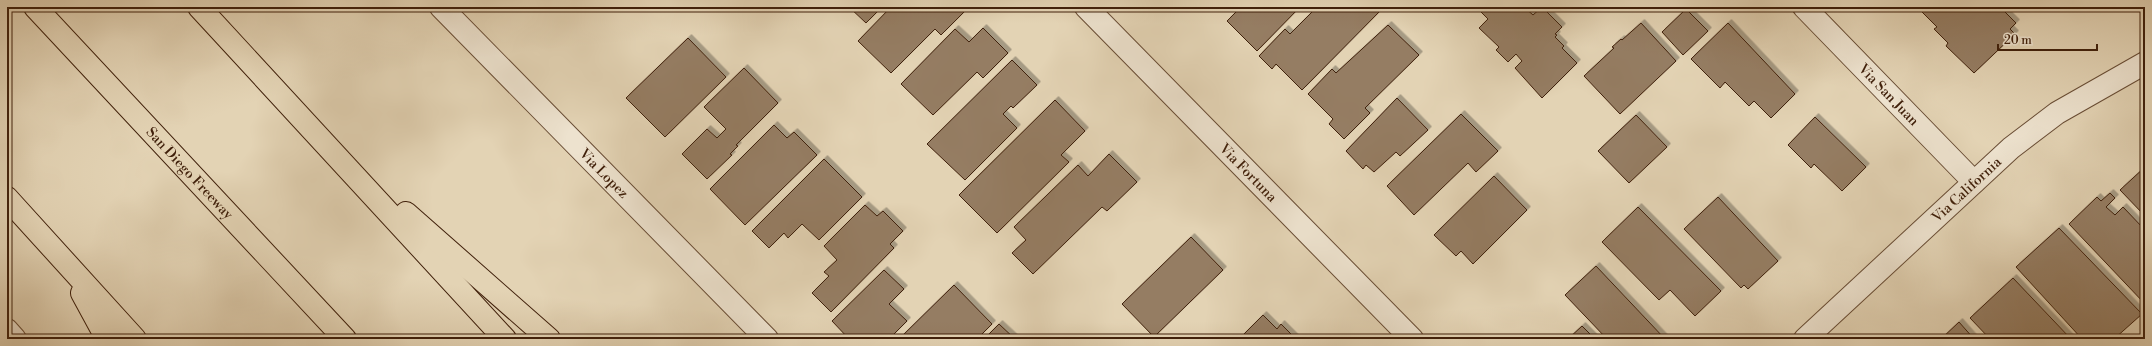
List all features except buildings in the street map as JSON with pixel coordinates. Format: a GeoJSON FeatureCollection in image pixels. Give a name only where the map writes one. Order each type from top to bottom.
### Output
{"type":"FeatureCollection","features":[{"type":"Feature","properties":{"kind":"highway","name":"San Diego Freeway"},"geometry":{"type":"LineString","coordinates":[[35,7],[345,339]]}},
{"type":"Feature","properties":{"kind":"highway"},"geometry":{"type":"LineString","coordinates":[[199,7],[505,339]]}},
{"type":"Feature","properties":{"kind":"highway"},"geometry":{"type":"LineString","coordinates":[[318,136],[549,339]]}},
{"type":"Feature","properties":{"kind":"highway"},"geometry":{"type":"LineString","coordinates":[[7,198],[135,339]]}},
{"type":"Feature","properties":{"kind":"highway"},"geometry":{"type":"LineString","coordinates":[[64,260],[107,339]]}},
{"type":"Feature","properties":{"kind":"street","name":"Via Lopez"},"geometry":{"type":"LineString","coordinates":[[441,7],[767,339]]}},
{"type":"Feature","properties":{"kind":"street","name":"Via Fortuna"},"geometry":{"type":"LineString","coordinates":[[1086,7],[1412,339]]}},
{"type":"Feature","properties":{"kind":"street","name":"Via San Juan"},"geometry":{"type":"LineString","coordinates":[[1804,7],[1974,182]]}},
{"type":"Feature","properties":{"kind":"street","name":"Via California"},"geometry":{"type":"LineString","coordinates":[[1805,339],[2011,148],[2057,114],[2145,63]]}},
{"type":"Feature","properties":{"kind":"street"},"geometry":{"type":"LineString","coordinates":[[7,330],[15,339]]}}]}
